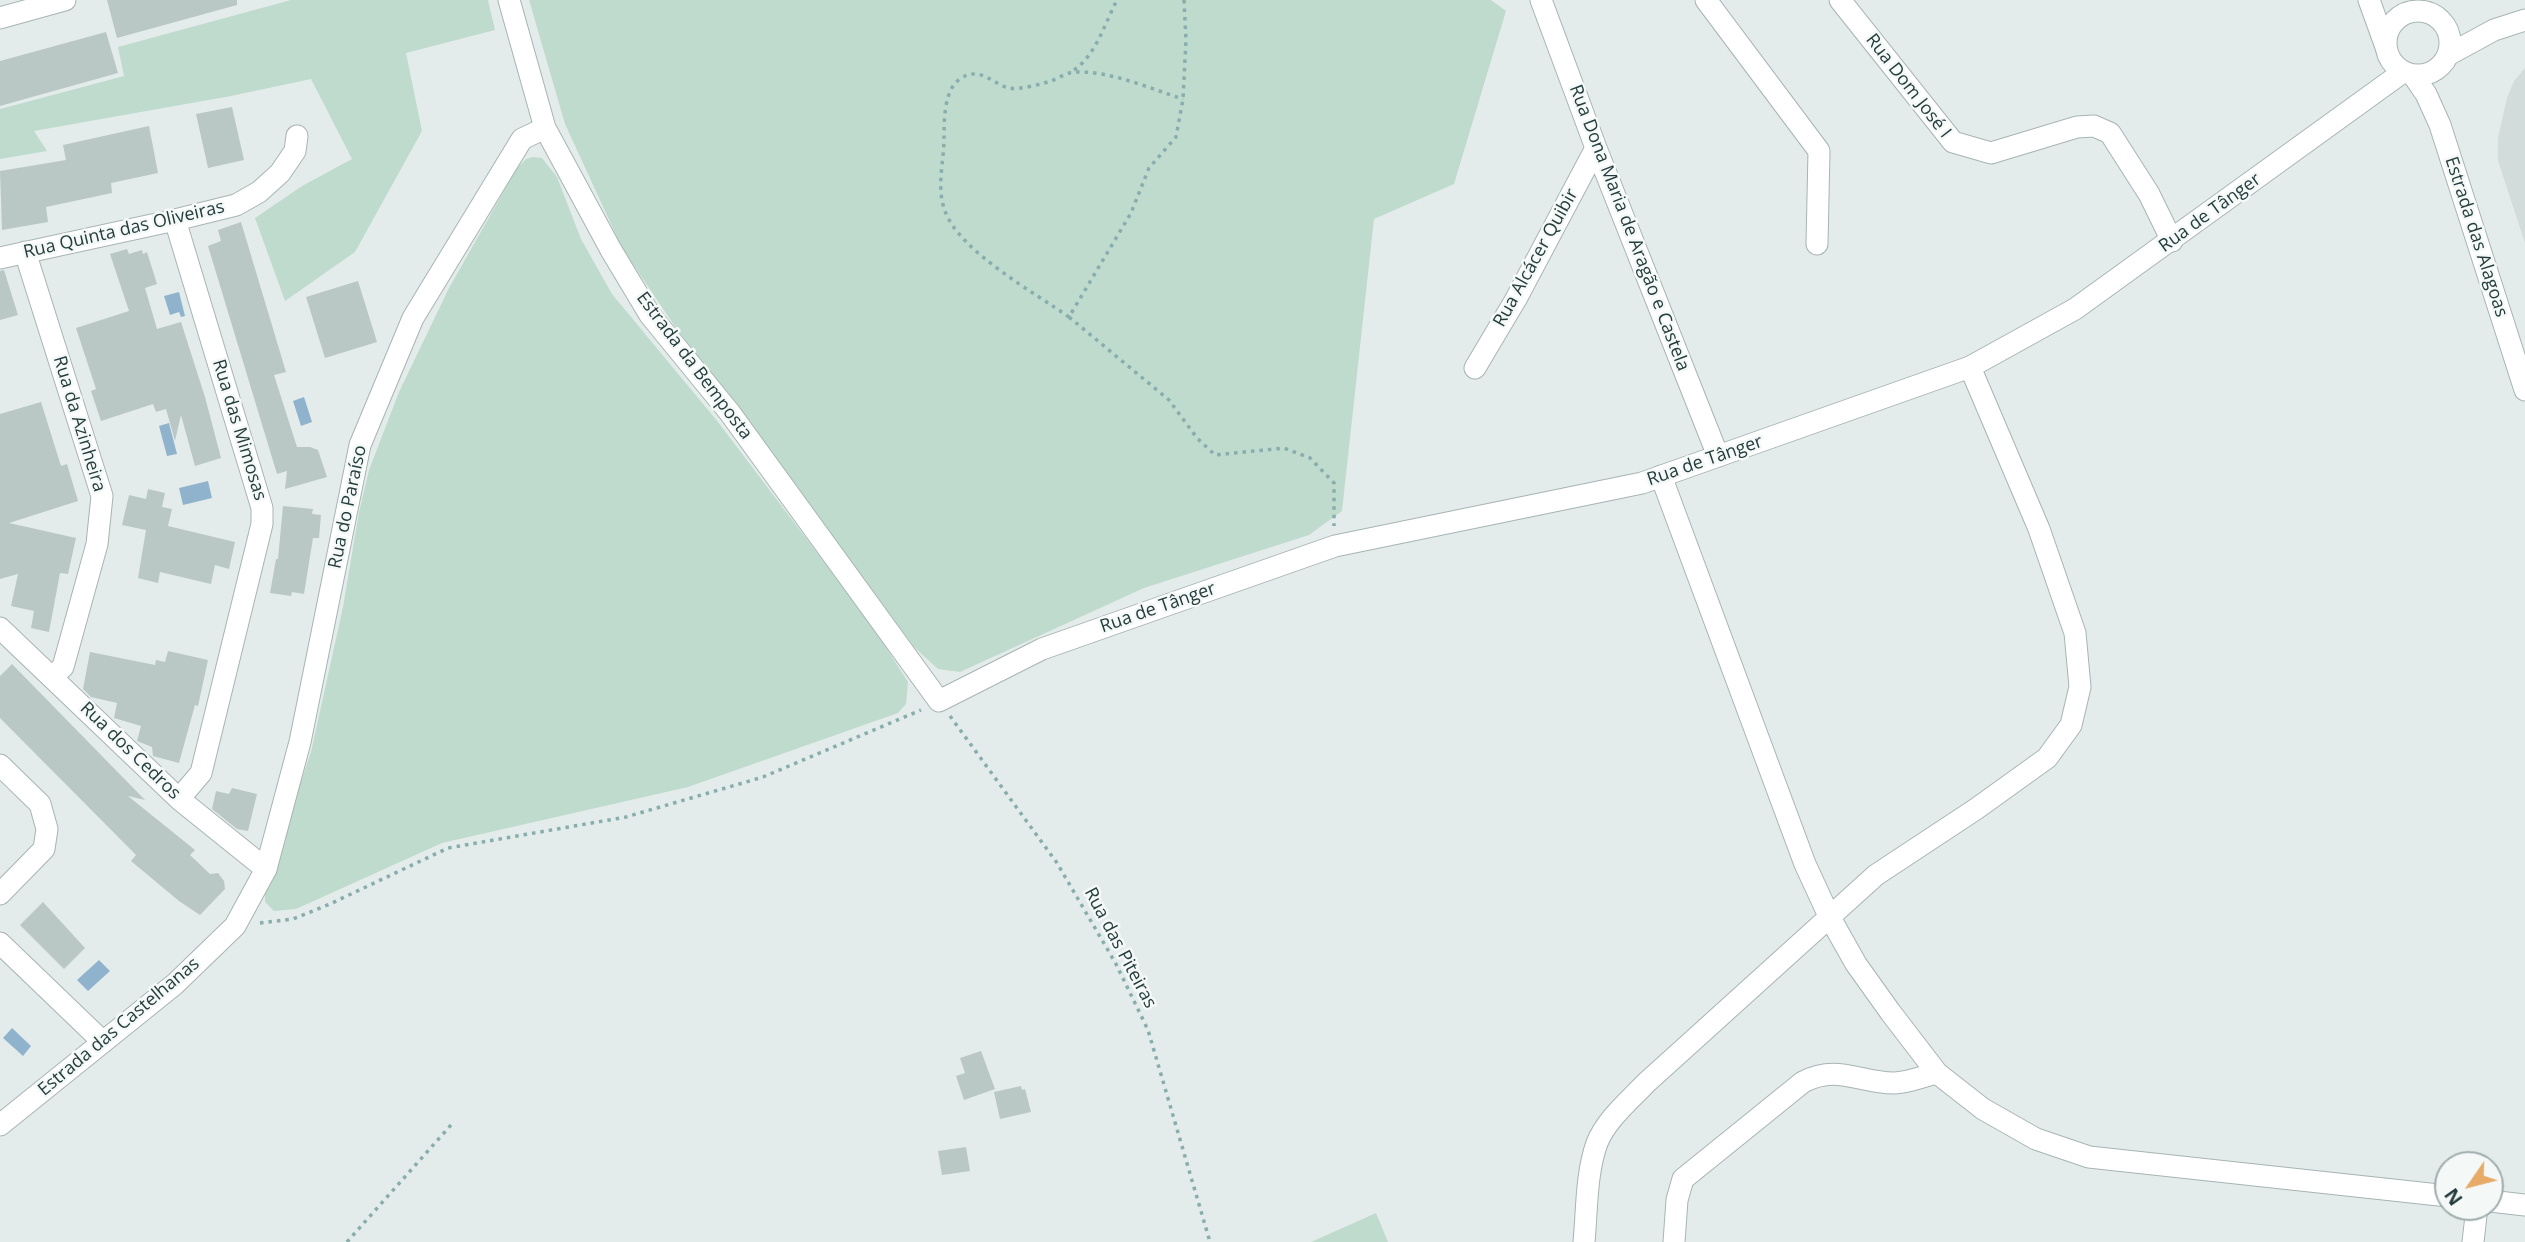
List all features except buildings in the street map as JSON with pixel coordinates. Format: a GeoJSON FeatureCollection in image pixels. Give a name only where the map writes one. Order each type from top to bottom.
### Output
{"type":"FeatureCollection","features":[{"type":"Feature","properties":{"kind":"street"},"geometry":{"type":"LineString","coordinates":[[0,18],[65,0]]}},
{"type":"Feature","properties":{"kind":"street","name":"Estrada da Bemposta"},"geometry":{"type":"LineString","coordinates":[[509,0],[545,128],[611,250],[650,315],[730,413],[939,701]]}},
{"type":"Feature","properties":{"kind":"street","name":"Rua Dona Maria de Aragão e Castela"},"geometry":{"type":"LineString","coordinates":[[1541,0],[1596,148],[1718,456]]}},
{"type":"Feature","properties":{"kind":"street"},"geometry":{"type":"LineString","coordinates":[[1706,0],[1819,150],[1817,244]]}},
{"type":"Feature","properties":{"kind":"street","name":"Rua Dom José I"},"geometry":{"type":"LineString","coordinates":[[1840,0],[1953,142],[1970,149],[1992,153],[2077,127],[2094,126],[2110,133],[2149,194],[2172,241]]}},
{"type":"Feature","properties":{"kind":"street"},"geometry":{"type":"LineString","coordinates":[[2369,0],[2389,57],[2408,74]]}},
{"type":"Feature","properties":{"kind":"street"},"geometry":{"type":"LineString","coordinates":[[2396,0],[2441,21],[2450,37],[2446,59]]}},
{"type":"Feature","properties":{"kind":"street"},"geometry":{"type":"LineString","coordinates":[[2386,47],[2386,38],[2392,22],[2407,12],[2425,13],[2494,30]]}},
{"type":"Feature","properties":{"kind":"street","name":"Rua de Tânger"},"geometry":{"type":"LineString","coordinates":[[939,701],[1042,649],[1335,546],[1642,483],[1970,367],[2075,309],[2408,74],[2424,74],[2435,70],[2446,59],[2494,30],[2525,20]]}},
{"type":"Feature","properties":{"kind":"street","name":"Estrada das Alagoas"},"geometry":{"type":"LineString","coordinates":[[2440,125],[2440,89],[2446,59]]}},
{"type":"Feature","properties":{"kind":"street","name":"Estrada das Alagoas"},"geometry":{"type":"LineString","coordinates":[[2408,74],[2426,94],[2440,125],[2525,390]]}},
{"type":"Feature","properties":{"kind":"street","name":"Rua do Paraíso"},"geometry":{"type":"LineString","coordinates":[[236,926],[266,869],[300,742],[360,445],[413,318],[522,139],[545,128]]}},
{"type":"Feature","properties":{"kind":"street","name":"Rua Quinta das Oliveiras"},"geometry":{"type":"LineString","coordinates":[[0,258],[236,205],[259,192],[280,173],[295,151],[297,136]]}},
{"type":"Feature","properties":{"kind":"street","name":"Rua Alcácer Quibir"},"geometry":{"type":"LineString","coordinates":[[1475,368],[1516,299],[1596,148]]}},
{"type":"Feature","properties":{"kind":"street","name":"Rua das Mimosas"},"geometry":{"type":"LineString","coordinates":[[175,220],[262,508],[262,524],[201,773],[179,799]]}},
{"type":"Feature","properties":{"kind":"street","name":"Rua da Azinheira"},"geometry":{"type":"LineString","coordinates":[[25,252],[102,496],[97,544],[63,667],[53,676]]}},
{"type":"Feature","properties":{"kind":"street"},"geometry":{"type":"LineString","coordinates":[[1584,1242],[1597,1143],[1611,1121],[1646,1083],[1876,875],[2047,758],[2071,725],[2080,687],[2075,633],[2039,529],[1970,367]]}},
{"type":"Feature","properties":{"kind":"street"},"geometry":{"type":"LineString","coordinates":[[1661,476],[1805,864],[1829,916],[1856,964],[1937,1073],[1983,1109],[2036,1139],[2089,1157],[2434,1194]]}},
{"type":"Feature","properties":{"kind":"street","name":"Rua dos Cedros"},"geometry":{"type":"LineString","coordinates":[[0,628],[179,799],[266,869]]}},
{"type":"Feature","properties":{"kind":"street"},"geometry":{"type":"LineString","coordinates":[[0,765],[40,804],[47,829],[44,849],[0,894]]}},
{"type":"Feature","properties":{"kind":"street","name":"Estrada das Castelhanas"},"geometry":{"type":"LineString","coordinates":[[0,1125],[175,984],[236,926]]}},
{"type":"Feature","properties":{"kind":"street"},"geometry":{"type":"LineString","coordinates":[[0,943],[103,1042]]}},
{"type":"Feature","properties":{"kind":"street"},"geometry":{"type":"LineString","coordinates":[[1674,1242],[1677,1199],[1683,1179],[1803,1082],[1817,1074],[1831,1073],[1896,1083],[1937,1073]]}},
{"type":"Feature","properties":{"kind":"street"},"geometry":{"type":"LineString","coordinates":[[2504,1203],[2525,1205]]}},
{"type":"Feature","properties":{"kind":"street"},"geometry":{"type":"LineString","coordinates":[[2473,1242],[2475,1221]]}},
{"type":"Feature","properties":{"kind":"path"},"geometry":{"type":"LineString","coordinates":[[1118,0],[1083,64],[1073,71],[1049,81],[1009,88],[983,74],[968,75],[957,80],[949,95],[944,121],[944,154],[939,177],[944,210],[957,230],[989,263],[1069,317],[1169,400],[1198,438],[1215,455],[1283,448],[1310,458],[1334,483],[1335,546]]}},
{"type":"Feature","properties":{"kind":"path"},"geometry":{"type":"LineString","coordinates":[[1069,317],[1131,213],[1149,168],[1175,137],[1183,99],[1186,40],[1184,0]]}},
{"type":"Feature","properties":{"kind":"path"},"geometry":{"type":"LineString","coordinates":[[1073,71],[1114,76],[1183,99]]}},
{"type":"Feature","properties":{"kind":"path"},"geometry":{"type":"LineString","coordinates":[[236,926],[293,919],[448,848],[626,817],[763,777],[939,701]]}},
{"type":"Feature","properties":{"kind":"path","name":"Rua das Piteiras"},"geometry":{"type":"LineString","coordinates":[[939,701],[1058,863],[1116,964],[1148,1030],[1210,1242]]}},
{"type":"Feature","properties":{"kind":"path"},"geometry":{"type":"LineString","coordinates":[[347,1242],[451,1125]]}},
{"type":"Feature","properties":{"kind":"shaded area"},"geometry":{"type":"Polygon","coordinates":[[[2525,68],[2525,243],[2498,161],[2498,138],[2507,98],[2514,81],[2525,68]]]}},
{"type":"Feature","properties":{"kind":"green space"},"geometry":{"type":"Polygon","coordinates":[[[291,0],[488,0],[495,30],[406,53],[422,131],[355,252],[285,301],[255,218],[302,186],[352,159],[311,79],[34,131],[47,151],[0,159],[0,109],[124,76],[118,47],[291,0]]]}},
{"type":"Feature","properties":{"kind":"green space"},"geometry":{"type":"Polygon","coordinates":[[[529,0],[1491,0],[1506,11],[1454,184],[1374,219],[1342,511],[1309,535],[1144,588],[960,672],[938,669],[915,648],[674,325],[622,248],[565,124],[529,0]]]}},
{"type":"Feature","properties":{"kind":"green space"},"geometry":{"type":"Polygon","coordinates":[[[542,158],[557,177],[581,239],[612,294],[718,422],[871,624],[908,682],[906,704],[898,713],[688,787],[442,843],[296,909],[274,911],[265,902],[265,887],[311,752],[343,607],[369,470],[399,392],[449,288],[517,168],[526,159],[542,158]]]}},
{"type":"Feature","properties":{"kind":"green space"},"geometry":{"type":"Polygon","coordinates":[[[1376,1213],[1388,1242],[1311,1242],[1376,1213]]]}},
{"type":"Feature","properties":{"kind":"water"},"geometry":{"type":"Polygon","coordinates":[[[179,292],[185,316],[181,317],[179,312],[170,315],[164,296],[179,292]]]}},
{"type":"Feature","properties":{"kind":"water"},"geometry":{"type":"Polygon","coordinates":[[[304,397],[312,422],[301,426],[293,401],[304,397]]]}},
{"type":"Feature","properties":{"kind":"water"},"geometry":{"type":"Polygon","coordinates":[[[169,423],[177,454],[167,456],[159,426],[169,423]]]}},
{"type":"Feature","properties":{"kind":"water"},"geometry":{"type":"Polygon","coordinates":[[[208,481],[212,498],[183,505],[179,488],[208,481]]]}},
{"type":"Feature","properties":{"kind":"water"},"geometry":{"type":"Polygon","coordinates":[[[99,960],[110,971],[88,991],[77,980],[99,960]]]}},
{"type":"Feature","properties":{"kind":"water"},"geometry":{"type":"Polygon","coordinates":[[[12,1028],[31,1046],[23,1056],[3,1038],[12,1028]]]}}]}
